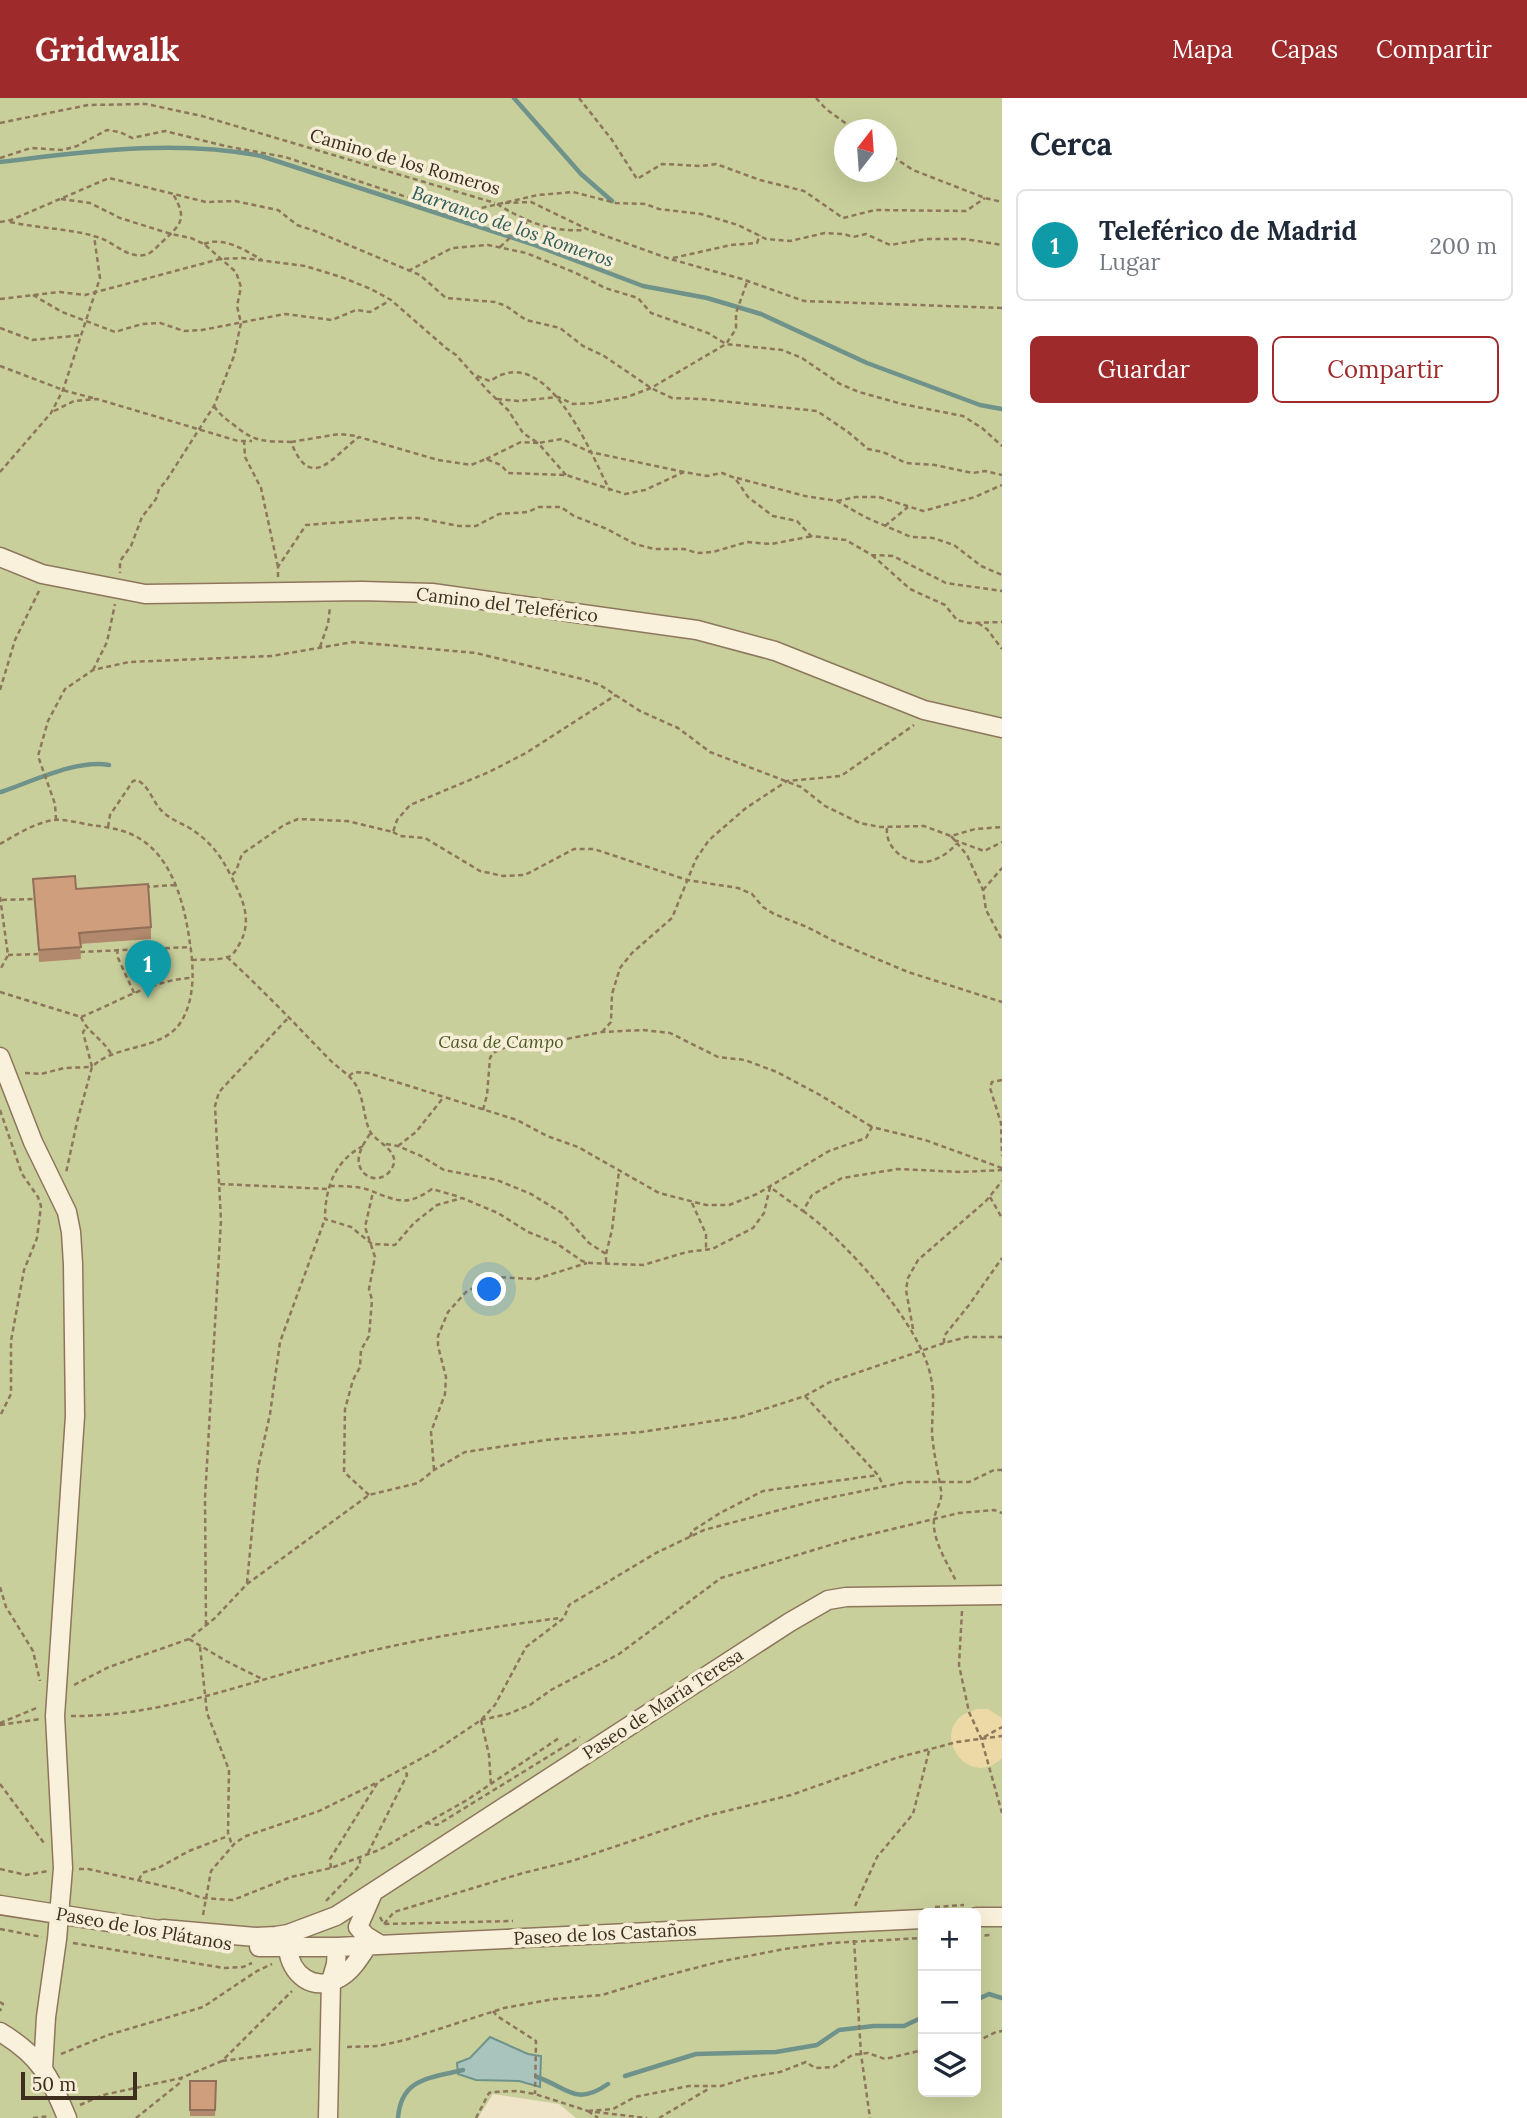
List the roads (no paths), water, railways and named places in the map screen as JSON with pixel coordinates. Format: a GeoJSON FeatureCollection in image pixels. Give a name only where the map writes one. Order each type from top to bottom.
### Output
{"type":"FeatureCollection","features":[{"type":"Feature","properties":{"kind":"street","name":"Camino del Teleférico"},"geometry":{"type":"LineString","coordinates":[[0,557],[43,574],[145,594],[432,593],[697,630],[775,651],[924,709],[1002,728]]}},
{"type":"Feature","properties":{"kind":"street"},"geometry":{"type":"LineString","coordinates":[[3,1066],[33,1142],[67,1212],[71,1232],[75,1416],[53,1704],[63,1868],[57,1940],[46,2018],[44,2063],[65,2115]]}},
{"type":"Feature","properties":{"kind":"street","name":"Paseo de María Teresa"},"geometry":{"type":"LineString","coordinates":[[288,1947],[312,1926],[354,1906],[375,1903],[790,1622],[828,1600],[846,1597],[1002,1595]]}},
{"type":"Feature","properties":{"kind":"street"},"geometry":{"type":"LineString","coordinates":[[163,1929],[256,1937],[288,1947],[293,1969],[304,1979],[331,1981],[339,1978],[377,1944],[358,1927],[375,1903]]}},
{"type":"Feature","properties":{"kind":"street","name":"Paseo de los Plátanos"},"geometry":{"type":"LineString","coordinates":[[0,1905],[163,1929],[196,1939],[269,1948],[288,1947]]}},
{"type":"Feature","properties":{"kind":"street"},"geometry":{"type":"LineString","coordinates":[[328,2112],[331,1981],[343,1929],[354,1906]]}},
{"type":"Feature","properties":{"kind":"street"},"geometry":{"type":"LineString","coordinates":[[981,1917],[1002,1917]]}},
{"type":"Feature","properties":{"kind":"street","name":"Paseo de los Castaños"},"geometry":{"type":"LineString","coordinates":[[288,1947],[918,1919]]}},
{"type":"Feature","properties":{"kind":"street"},"geometry":{"type":"LineString","coordinates":[[27,2050],[46,2018]]}},
{"type":"Feature","properties":{"kind":"street"},"geometry":{"type":"LineString","coordinates":[[0,2032],[44,2063]]}},
{"type":"Feature","properties":{"kind":"water"},"geometry":{"type":"Polygon","coordinates":[[[490,2037],[528,2054],[541,2056],[540,2087],[519,2081],[476,2080],[458,2074],[457,2063],[470,2058],[490,2037]]]}},
{"type":"Feature","properties":{"kind":"waterway"},"geometry":{"type":"LineString","coordinates":[[514,98],[581,174],[612,201]]}},
{"type":"Feature","properties":{"kind":"waterway","name":"Barranco de los Romeros"},"geometry":{"type":"LineString","coordinates":[[0,162],[97,151],[163,148],[196,148],[261,156],[532,244],[643,286],[707,298],[761,314],[867,363],[980,405],[1002,409]]}},
{"type":"Feature","properties":{"kind":"waterway"},"geometry":{"type":"LineString","coordinates":[[1,792],[69,768],[109,765]]}},
{"type":"Feature","properties":{"kind":"waterway"},"geometry":{"type":"LineString","coordinates":[[981,1998],[989,1994],[1002,1998]]}},
{"type":"Feature","properties":{"kind":"waterway"},"geometry":{"type":"LineString","coordinates":[[625,2076],[696,2054],[776,2052],[817,2045],[839,2030],[904,2026],[918,2019]]}},
{"type":"Feature","properties":{"kind":"waterway"},"geometry":{"type":"LineString","coordinates":[[398,2118],[400,2105],[411,2087],[429,2078],[463,2070]]}},
{"type":"Feature","properties":{"kind":"waterway"},"geometry":{"type":"LineString","coordinates":[[537,2077],[579,2095],[597,2091],[608,2084]]}},
{"type":"Feature","properties":{"kind":"place","name":"Teleférico de Madrid"},"geometry":{"type":"Point","coordinates":[148,998]}},
{"type":"Feature","properties":{"kind":"park label","name":"Casa de Campo"},"geometry":{"type":"Point","coordinates":[501,1042]}}]}
